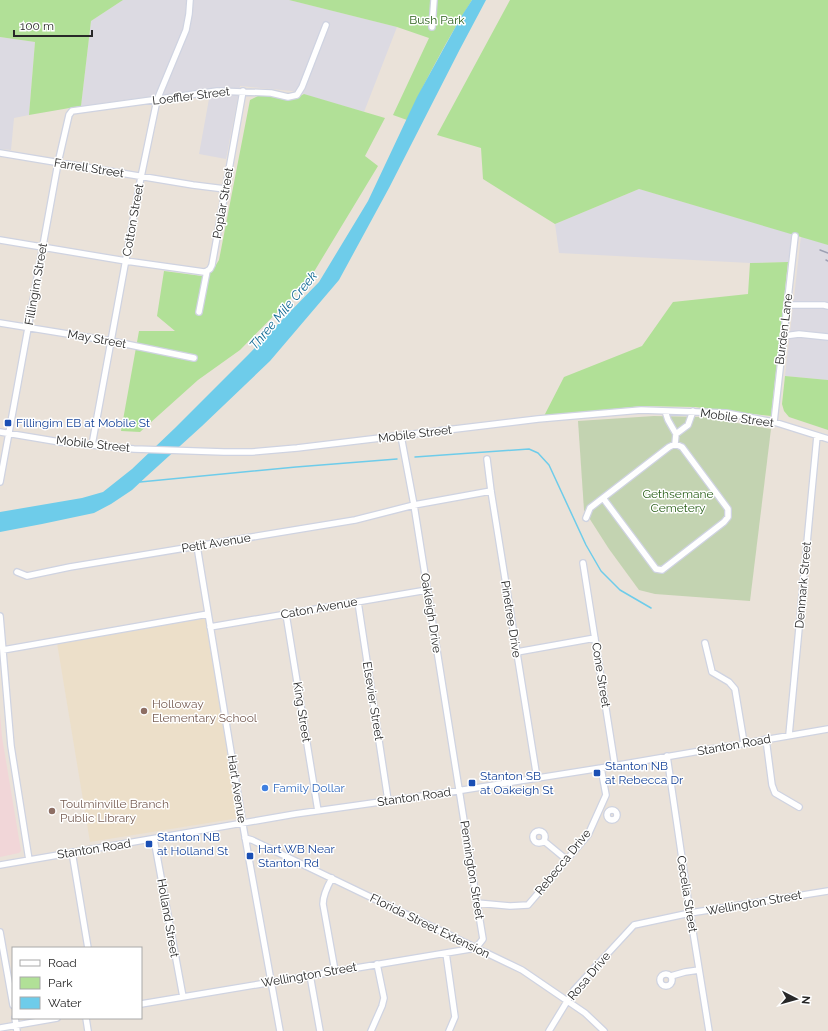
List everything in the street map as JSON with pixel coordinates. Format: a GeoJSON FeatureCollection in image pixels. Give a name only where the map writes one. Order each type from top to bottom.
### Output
{"type":"FeatureCollection","features":[{"type":"Feature","properties":{"kind":"street","name":"Cotton Street"},"geometry":{"type":"LineString","coordinates":[[92,445],[142,177],[158,100],[186,30],[190,0]]}},
{"type":"Feature","properties":{"kind":"street"},"geometry":{"type":"LineString","coordinates":[[432,27],[434,0]]}},
{"type":"Feature","properties":{"kind":"street","name":"Loeffler Street"},"geometry":{"type":"LineString","coordinates":[[96,108],[216,91],[270,93],[288,97],[296,95],[302,87],[326,25]]}},
{"type":"Feature","properties":{"kind":"street","name":"Poplar Street"},"geometry":{"type":"LineString","coordinates":[[199,312],[207,271],[212,265],[243,91]]}},
{"type":"Feature","properties":{"kind":"street","name":"Fillingim Street"},"geometry":{"type":"LineString","coordinates":[[0,482],[58,163],[69,114],[72,111],[96,108]]}},
{"type":"Feature","properties":{"kind":"street","name":"Farrell Street"},"geometry":{"type":"LineString","coordinates":[[0,153],[142,177],[226,189]]}},
{"type":"Feature","properties":{"kind":"street","name":"Burden Lane"},"geometry":{"type":"LineString","coordinates":[[774,422],[795,236]]}},
{"type":"Feature","properties":{"kind":"street"},"geometry":{"type":"LineString","coordinates":[[0,240],[126,261],[204,272],[207,271]]}},
{"type":"Feature","properties":{"kind":"street"},"geometry":{"type":"LineString","coordinates":[[787,305],[824,304],[828,306]]}},
{"type":"Feature","properties":{"kind":"street","name":"May Street"},"geometry":{"type":"LineString","coordinates":[[0,323],[111,341],[194,358]]}},
{"type":"Feature","properties":{"kind":"street"},"geometry":{"type":"LineString","coordinates":[[784,336],[799,334],[828,337]]}},
{"type":"Feature","properties":{"kind":"street","name":"Mobile Street"},"geometry":{"type":"LineString","coordinates":[[0,432],[60,442],[134,449],[224,452],[270,451],[552,418],[641,410],[726,414],[774,422],[828,439]]}},
{"type":"Feature","properties":{"kind":"street"},"geometry":{"type":"LineString","coordinates":[[665,411],[676,434],[675,444]]}},
{"type":"Feature","properties":{"kind":"street"},"geometry":{"type":"LineString","coordinates":[[676,434],[688,425],[693,412]]}},
{"type":"Feature","properties":{"kind":"street","name":"Oakleigh Drive"},"geometry":{"type":"LineString","coordinates":[[401,436],[414,505],[459,790]]}},
{"type":"Feature","properties":{"kind":"street","name":"Denmark Street"},"geometry":{"type":"LineString","coordinates":[[789,735],[817,436]]}},
{"type":"Feature","properties":{"kind":"street"},"geometry":{"type":"LineString","coordinates":[[586,518],[590,508],[669,447],[675,444],[682,447],[728,509],[728,517],[724,522],[662,570],[656,569],[603,498]]}},
{"type":"Feature","properties":{"kind":"street","name":"Pinetree Drive"},"geometry":{"type":"LineString","coordinates":[[487,459],[537,778]]}},
{"type":"Feature","properties":{"kind":"street","name":"Petit Avenue"},"geometry":{"type":"LineString","coordinates":[[17,572],[27,576],[77,566],[355,520],[414,505],[491,491]]}},
{"type":"Feature","properties":{"kind":"street","name":"Hart Avenue"},"geometry":{"type":"LineString","coordinates":[[197,546],[242,824],[280,1031]]}},
{"type":"Feature","properties":{"kind":"street","name":"Cone Street"},"geometry":{"type":"LineString","coordinates":[[583,563],[615,766]]}},
{"type":"Feature","properties":{"kind":"street","name":"Caton Avenue"},"geometry":{"type":"LineString","coordinates":[[210,627],[427,590]]}},
{"type":"Feature","properties":{"kind":"street","name":"Elsevier Street"},"geometry":{"type":"LineString","coordinates":[[358,602],[388,800]]}},
{"type":"Feature","properties":{"kind":"street"},"geometry":{"type":"LineString","coordinates":[[3,650],[208,614]]}},
{"type":"Feature","properties":{"kind":"street","name":"King Street"},"geometry":{"type":"LineString","coordinates":[[286,614],[318,811]]}},
{"type":"Feature","properties":{"kind":"street"},"geometry":{"type":"LineString","coordinates":[[0,616],[11,746],[29,860]]}},
{"type":"Feature","properties":{"kind":"street"},"geometry":{"type":"LineString","coordinates":[[517,652],[595,638]]}},
{"type":"Feature","properties":{"kind":"street"},"geometry":{"type":"LineString","coordinates":[[704,643],[712,672],[729,682],[735,689],[744,743]]}},
{"type":"Feature","properties":{"kind":"street","name":"Stanton Road"},"geometry":{"type":"LineString","coordinates":[[0,864],[318,811],[615,766],[828,729]]}},
{"type":"Feature","properties":{"kind":"street"},"geometry":{"type":"LineString","coordinates":[[766,739],[772,785],[775,793],[799,807]]}},
{"type":"Feature","properties":{"kind":"street","name":"Cecelia Street"},"geometry":{"type":"LineString","coordinates":[[667,756],[709,1031]]}},
{"type":"Feature","properties":{"kind":"street"},"geometry":{"type":"LineString","coordinates":[[602,768],[610,810]]}},
{"type":"Feature","properties":{"kind":"street","name":"Pennington Street"},"geometry":{"type":"LineString","coordinates":[[459,790],[483,938],[476,948]]}},
{"type":"Feature","properties":{"kind":"street","name":"Rebecca Drive"},"geometry":{"type":"LineString","coordinates":[[477,903],[510,906],[528,905],[588,835],[606,795]]}},
{"type":"Feature","properties":{"kind":"street","name":"Florida Street Extension"},"geometry":{"type":"LineString","coordinates":[[245,838],[332,878],[522,970],[584,1013],[604,1031]]}},
{"type":"Feature","properties":{"kind":"street","name":"Holland Street"},"geometry":{"type":"LineString","coordinates":[[154,839],[182,997]]}},
{"type":"Feature","properties":{"kind":"street"},"geometry":{"type":"LineString","coordinates":[[544,841],[567,860]]}},
{"type":"Feature","properties":{"kind":"street"},"geometry":{"type":"LineString","coordinates":[[72,852],[88,947]]}},
{"type":"Feature","properties":{"kind":"street"},"geometry":{"type":"LineString","coordinates":[[332,878],[323,898],[335,971]]}},
{"type":"Feature","properties":{"kind":"street","name":"Wellington Street"},"geometry":{"type":"LineString","coordinates":[[634,925],[828,890]]}},
{"type":"Feature","properties":{"kind":"street","name":"Rosa Drive"},"geometry":{"type":"LineString","coordinates":[[549,1031],[574,990],[634,925]]}},
{"type":"Feature","properties":{"kind":"street"},"geometry":{"type":"LineString","coordinates":[[0,932],[12,999]]}},
{"type":"Feature","properties":{"kind":"street","name":"Wellington Street"},"geometry":{"type":"LineString","coordinates":[[142,1004],[476,948]]}},
{"type":"Feature","properties":{"kind":"street"},"geometry":{"type":"LineString","coordinates":[[446,953],[455,1017],[449,1031]]}},
{"type":"Feature","properties":{"kind":"street"},"geometry":{"type":"LineString","coordinates":[[371,1031],[384,998],[377,964]]}},
{"type":"Feature","properties":{"kind":"street"},"geometry":{"type":"LineString","coordinates":[[671,976],[699,970]]}},
{"type":"Feature","properties":{"kind":"street"},"geometry":{"type":"LineString","coordinates":[[310,975],[320,1031]]}},
{"type":"Feature","properties":{"kind":"street"},"geometry":{"type":"LineString","coordinates":[[0,1028],[17,1028],[53,1019]]}},
{"type":"Feature","properties":{"kind":"street"},"geometry":{"type":"LineString","coordinates":[[86,1019],[88,1031]]}},
{"type":"Feature","properties":{"kind":"shaded area"},"geometry":{"type":"Polygon","coordinates":[[[123,0],[289,0],[397,27],[364,112],[292,91],[240,86],[226,159],[199,154],[211,88],[81,106],[91,21],[123,0]]]}},
{"type":"Feature","properties":{"kind":"shaded area"},"geometry":{"type":"Polygon","coordinates":[[[0,37],[35,42],[29,115],[14,118],[11,150],[0,149],[0,37]]]}},
{"type":"Feature","properties":{"kind":"shaded area"},"geometry":{"type":"Polygon","coordinates":[[[639,189],[793,234],[788,262],[750,263],[559,253],[555,224],[639,189]]]}},
{"type":"Feature","properties":{"kind":"shaded area"},"geometry":{"type":"Polygon","coordinates":[[[801,236],[828,245],[828,380],[785,376],[801,236]]]}},
{"type":"Feature","properties":{"kind":"shaded area","name":"Holloway Elementary School"},"geometry":{"type":"Polygon","coordinates":[[[205,617],[239,818],[90,842],[57,643],[205,617]]]}},
{"type":"Feature","properties":{"kind":"shaded area"},"geometry":{"type":"Polygon","coordinates":[[[0,713],[2,737],[21,851],[19,853],[0,857],[0,713]]]}},
{"type":"Feature","properties":{"kind":"green space"},"geometry":{"type":"Polygon","coordinates":[[[0,0],[123,0],[91,21],[81,106],[29,115],[35,42],[0,37],[0,0]]]}},
{"type":"Feature","properties":{"kind":"green space","name":"Bush Park"},"geometry":{"type":"Polygon","coordinates":[[[289,0],[472,0],[454,29],[407,120],[393,115],[429,38],[397,27],[289,0]]]}},
{"type":"Feature","properties":{"kind":"green space"},"geometry":{"type":"Polygon","coordinates":[[[510,0],[828,0],[828,245],[639,189],[555,224],[483,179],[481,148],[437,135],[510,0]]]}},
{"type":"Feature","properties":{"kind":"green space"},"geometry":{"type":"Polygon","coordinates":[[[304,94],[385,118],[365,156],[378,166],[309,280],[240,350],[198,380],[140,432],[121,431],[139,331],[175,331],[157,316],[164,271],[202,276],[211,273],[219,260],[250,100],[260,95],[292,100],[304,94]]]}},
{"type":"Feature","properties":{"kind":"green space"},"geometry":{"type":"Polygon","coordinates":[[[788,262],[771,416],[695,407],[642,406],[544,416],[564,377],[642,346],[673,302],[748,294],[750,263],[788,262]]]}},
{"type":"Feature","properties":{"kind":"green space"},"geometry":{"type":"Polygon","coordinates":[[[785,376],[828,380],[828,430],[789,417],[784,411],[782,404],[785,376]]]}},
{"type":"Feature","properties":{"kind":"green space","name":"Gethsemane Cemetery"},"geometry":{"type":"Polygon","coordinates":[[[654,416],[703,417],[771,429],[750,601],[655,594],[639,590],[609,549],[584,510],[578,421],[654,416]]]}},
{"type":"Feature","properties":{"kind":"water"},"geometry":{"type":"Polygon","coordinates":[[[472,0],[486,0],[389,188],[339,280],[270,361],[132,490],[111,504],[94,513],[0,532],[0,512],[82,498],[103,492],[132,469],[175,428],[319,282],[368,201],[417,97],[472,0]]]}},
{"type":"Feature","properties":{"kind":"waterway"},"geometry":{"type":"LineString","coordinates":[[415,457],[529,449],[538,453],[549,465],[586,545],[601,571],[620,590],[651,608]]}},
{"type":"Feature","properties":{"kind":"waterway"},"geometry":{"type":"LineString","coordinates":[[140,482],[397,459]]}},
{"type":"Feature","properties":{"kind":"railway"},"geometry":{"type":"LineString","coordinates":[[820,250],[828,253]]}},
{"type":"Feature","properties":{"kind":"place","name":"Fillingim EB at Mobile St"},"geometry":{"type":"Point","coordinates":[8,423]}},
{"type":"Feature","properties":{"kind":"place","name":"Holloway Elementary School"},"geometry":{"type":"Point","coordinates":[144,711]}},
{"type":"Feature","properties":{"kind":"place","name":"Stanton NB at Rebecca Dr"},"geometry":{"type":"Point","coordinates":[597,773]}},
{"type":"Feature","properties":{"kind":"place","name":"Stanton SB at Oakeigh St"},"geometry":{"type":"Point","coordinates":[472,783]}},
{"type":"Feature","properties":{"kind":"place","name":"Family Dollar"},"geometry":{"type":"Point","coordinates":[265,788]}},
{"type":"Feature","properties":{"kind":"place","name":"Toulminville Branch Public Library"},"geometry":{"type":"Point","coordinates":[52,811]}},
{"type":"Feature","properties":{"kind":"place","name":"Stanton NB at Holland St"},"geometry":{"type":"Point","coordinates":[149,844]}},
{"type":"Feature","properties":{"kind":"place","name":"Hart WB Near Stanton Rd"},"geometry":{"type":"Point","coordinates":[250,856]}},
{"type":"Feature","properties":{"kind":"water label","name":"Three Mile Creek"},"geometry":{"type":"Point","coordinates":[283,310]}}]}
